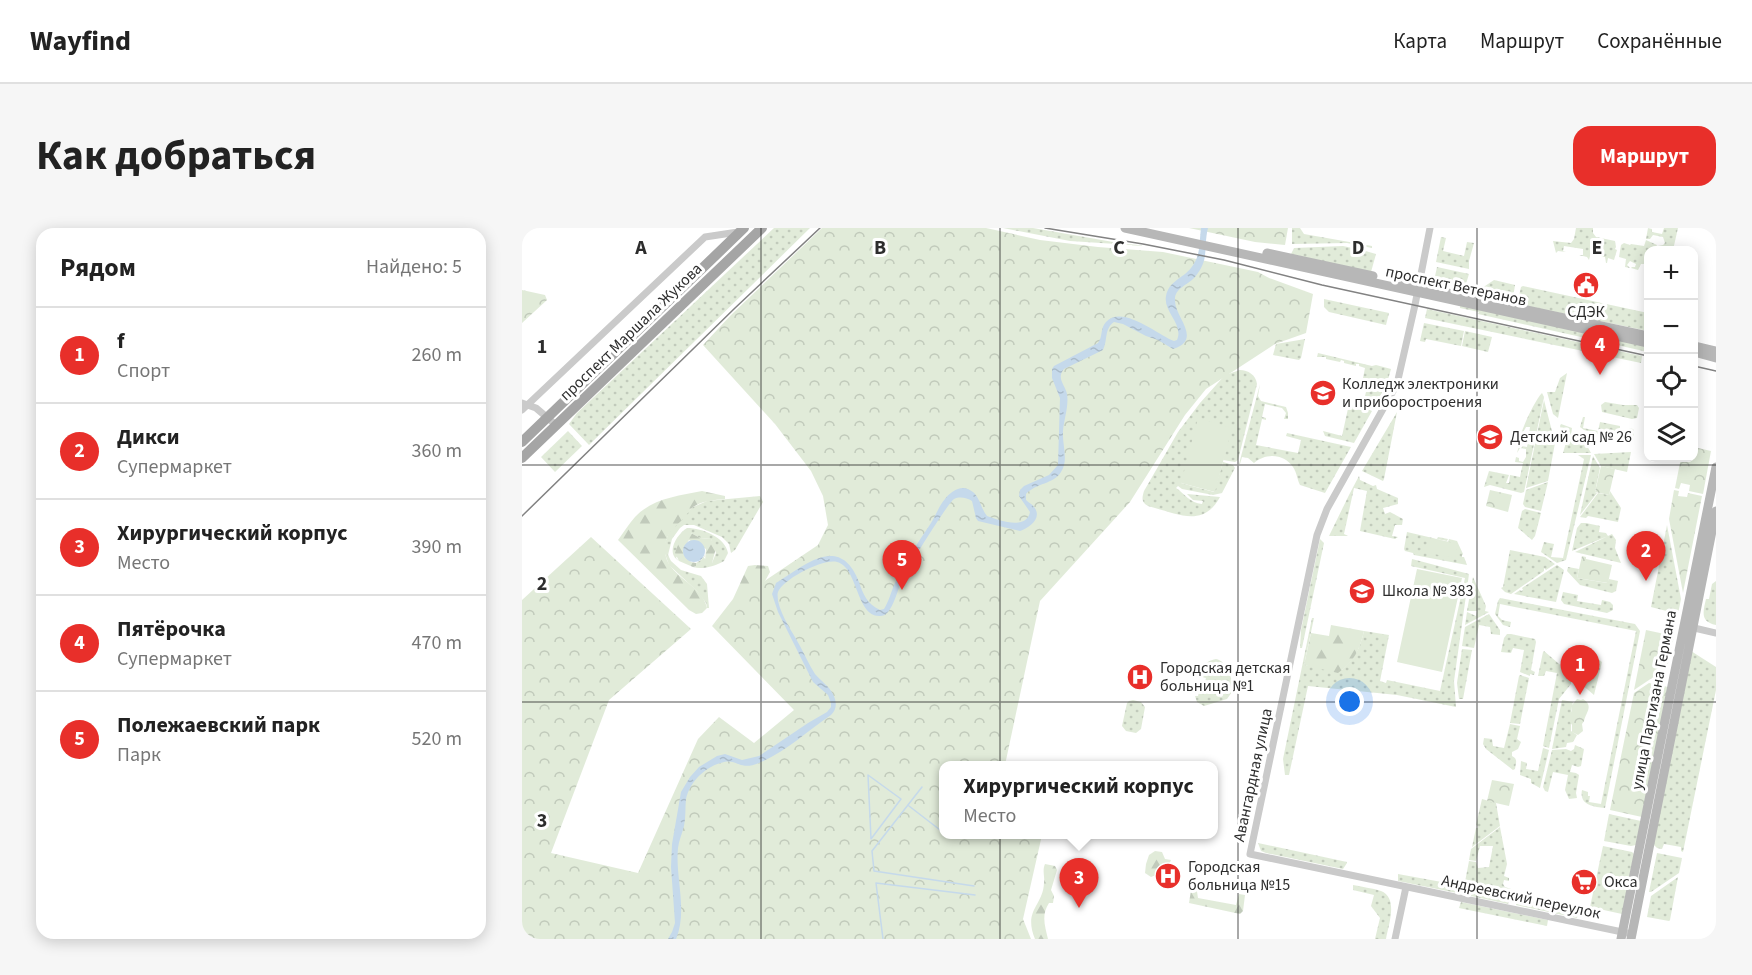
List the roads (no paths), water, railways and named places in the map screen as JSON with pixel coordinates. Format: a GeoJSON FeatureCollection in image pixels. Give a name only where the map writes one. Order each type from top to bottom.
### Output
{"type":"FeatureCollection","features":[{"type":"Feature","properties":{"kind":"main road","name":"проспект Маршала Жукова"},"geometry":{"type":"LineString","coordinates":[[522,442],[552,421],[762,228]]}},
{"type":"Feature","properties":{"kind":"main road"},"geometry":{"type":"LineString","coordinates":[[1125,228],[1189,239]]}},
{"type":"Feature","properties":{"kind":"main road"},"geometry":{"type":"LineString","coordinates":[[1153,228],[1189,239]]}},
{"type":"Feature","properties":{"kind":"main road","name":"проспект Маршала Жукова"},"geometry":{"type":"LineString","coordinates":[[522,458],[552,421],[742,230]]}},
{"type":"Feature","properties":{"kind":"main road","name":"проспект Ветеранов"},"geometry":{"type":"LineString","coordinates":[[1189,239],[1644,335]]}},
{"type":"Feature","properties":{"kind":"main road","name":"проспект Ветеранов"},"geometry":{"type":"LineString","coordinates":[[1417,289],[1644,342]]}},
{"type":"Feature","properties":{"kind":"main road"},"geometry":{"type":"LineString","coordinates":[[1698,347],[1716,351]]}},
{"type":"Feature","properties":{"kind":"main road"},"geometry":{"type":"LineString","coordinates":[[1698,353],[1716,358]]}},
{"type":"Feature","properties":{"kind":"main road","name":"улица Партизана Германа"},"geometry":{"type":"LineString","coordinates":[[1627,936],[1688,627],[1716,466]]}},
{"type":"Feature","properties":{"kind":"main road","name":"улица Партизана Германа"},"geometry":{"type":"LineString","coordinates":[[1688,627],[1716,511]]}},
{"type":"Feature","properties":{"kind":"street","name":"Авангардная улица"},"geometry":{"type":"LineString","coordinates":[[1406,887],[1250,854],[1317,535],[1327,509],[1396,384],[1430,228]]}},
{"type":"Feature","properties":{"kind":"street"},"geometry":{"type":"LineString","coordinates":[[522,411],[525,404],[705,237],[742,230]]}},
{"type":"Feature","properties":{"kind":"street"},"geometry":{"type":"LineString","coordinates":[[525,404],[536,408],[552,421]]}},
{"type":"Feature","properties":{"kind":"street"},"geometry":{"type":"LineString","coordinates":[[1688,627],[1716,633]]}},
{"type":"Feature","properties":{"kind":"street"},"geometry":{"type":"LineString","coordinates":[[1395,939],[1406,887]]}},
{"type":"Feature","properties":{"kind":"street","name":"Андреевский переулок"},"geometry":{"type":"LineString","coordinates":[[1406,887],[1627,936]]}},
{"type":"Feature","properties":{"kind":"water"},"geometry":{"type":"Polygon","coordinates":[[[1201,228],[1208,228],[1203,265],[1195,277],[1179,290],[1175,297],[1176,307],[1187,334],[1182,345],[1173,349],[1158,340],[1114,322],[1107,331],[1103,350],[1062,372],[1061,378],[1067,399],[1063,431],[1065,462],[1058,476],[1026,494],[1026,500],[1033,506],[1037,515],[1031,525],[1020,531],[978,521],[972,501],[963,498],[954,499],[919,551],[890,609],[882,616],[872,614],[866,609],[849,573],[837,562],[814,566],[781,587],[778,592],[778,601],[782,613],[813,671],[833,694],[835,708],[831,715],[769,758],[747,766],[732,762],[717,764],[695,780],[686,799],[685,823],[678,848],[681,917],[676,939],[668,939],[675,923],[671,867],[672,844],[681,792],[690,777],[699,767],[717,756],[725,754],[742,760],[759,756],[827,712],[831,707],[828,695],[813,682],[778,612],[772,594],[776,583],[810,562],[821,557],[832,556],[842,559],[851,567],[869,602],[880,610],[884,609],[907,560],[943,502],[954,491],[964,488],[973,492],[987,516],[1012,523],[1018,523],[1027,518],[1030,512],[1019,496],[1020,490],[1049,475],[1058,465],[1060,398],[1052,378],[1052,369],[1098,343],[1104,324],[1113,317],[1140,322],[1174,341],[1177,340],[1178,329],[1167,307],[1166,296],[1170,287],[1194,263],[1199,249],[1201,228]]]}},
{"type":"Feature","properties":{"kind":"water"},"geometry":{"type":"Polygon","coordinates":[[[694,540],[702,543],[705,551],[702,559],[694,562],[686,559],[683,551],[686,543],[694,540]]]}},
{"type":"Feature","properties":{"kind":"waterway"},"geometry":{"type":"LineString","coordinates":[[868,775],[901,799],[871,839],[868,775]]}},
{"type":"Feature","properties":{"kind":"waterway"},"geometry":{"type":"LineString","coordinates":[[922,787],[872,851],[874,871],[974,886]]}},
{"type":"Feature","properties":{"kind":"waterway"},"geometry":{"type":"LineString","coordinates":[[909,806],[939,829]]}},
{"type":"Feature","properties":{"kind":"waterway"},"geometry":{"type":"LineString","coordinates":[[883,939],[876,883],[975,895]]}},
{"type":"Feature","properties":{"kind":"tram line"},"geometry":{"type":"LineString","coordinates":[[522,516],[820,228]]}},
{"type":"Feature","properties":{"kind":"tram line"},"geometry":{"type":"LineString","coordinates":[[1045,228],[1224,260],[1322,285],[1644,355]]}},
{"type":"Feature","properties":{"kind":"tram line"},"geometry":{"type":"LineString","coordinates":[[1698,367],[1716,371]]}},
{"type":"Feature","properties":{"kind":"place","name":"СДЭК"},"geometry":{"type":"Point","coordinates":[1586,285]}},
{"type":"Feature","properties":{"kind":"place","name":"Пятёрочка"},"geometry":{"type":"Point","coordinates":[1600,375]}},
{"type":"Feature","properties":{"kind":"place","name":"Колледж электроники и приборостроения"},"geometry":{"type":"Point","coordinates":[1323,393]}},
{"type":"Feature","properties":{"kind":"place","name":"Детский сад № 26"},"geometry":{"type":"Point","coordinates":[1490,437]}},
{"type":"Feature","properties":{"kind":"place","name":"Дикси"},"geometry":{"type":"Point","coordinates":[1646,581]}},
{"type":"Feature","properties":{"kind":"place","name":"Полежаевский парк"},"geometry":{"type":"Point","coordinates":[902,590]}},
{"type":"Feature","properties":{"kind":"place","name":"Школа № 383"},"geometry":{"type":"Point","coordinates":[1362,591]}},
{"type":"Feature","properties":{"kind":"place","name":"Городская детская больница №1"},"geometry":{"type":"Point","coordinates":[1140,677]}},
{"type":"Feature","properties":{"kind":"place","name":"f"},"geometry":{"type":"Point","coordinates":[1580,695]}},
{"type":"Feature","properties":{"kind":"place","name":"Городская больница №15"},"geometry":{"type":"Point","coordinates":[1168,876]}},
{"type":"Feature","properties":{"kind":"place","name":"Окса"},"geometry":{"type":"Point","coordinates":[1584,882]}},
{"type":"Feature","properties":{"kind":"place","name":"Хирургический корпус"},"geometry":{"type":"Point","coordinates":[1079,908]}}]}
